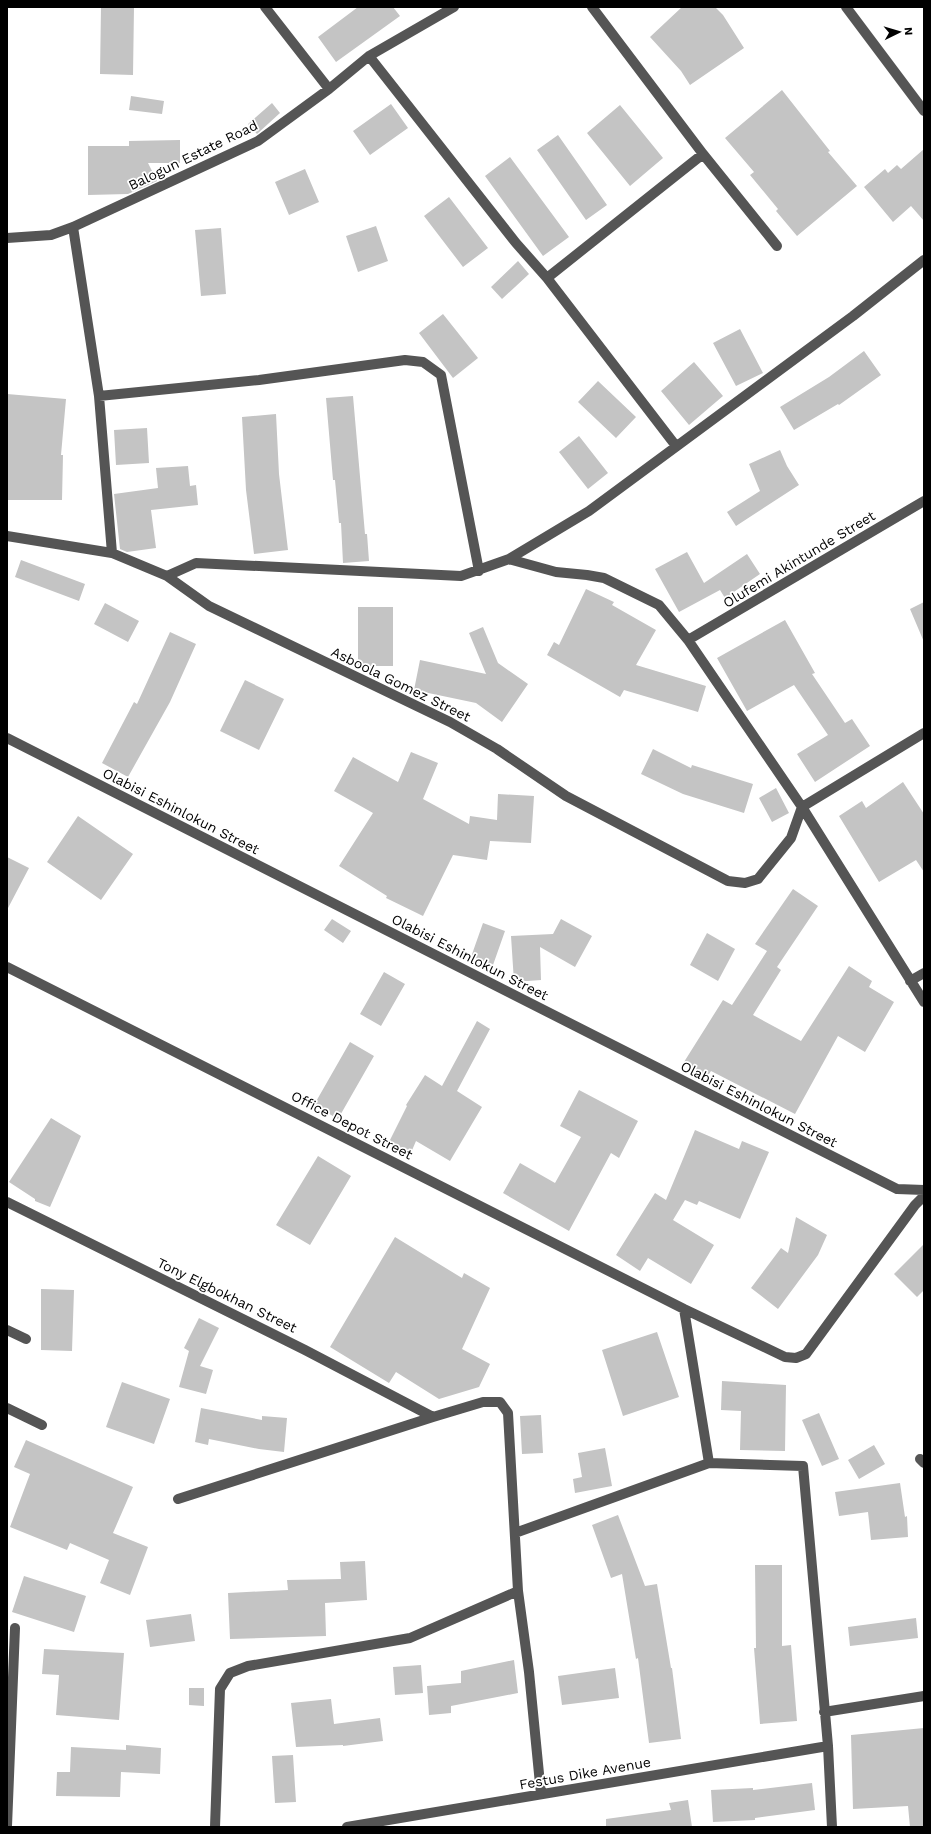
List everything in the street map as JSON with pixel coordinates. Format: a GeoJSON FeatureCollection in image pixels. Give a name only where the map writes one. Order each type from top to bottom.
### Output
{"type":"FeatureCollection","features":[{"type":"Feature","properties":{"kind":"street"},"geometry":{"type":"LineString","coordinates":[[264,7],[330,89]]}},
{"type":"Feature","properties":{"kind":"street","name":"Balogun Estate Road"},"geometry":{"type":"LineString","coordinates":[[7,238],[51,235],[73,227],[258,141],[330,89],[369,56],[454,7]]}},
{"type":"Feature","properties":{"kind":"street"},"geometry":{"type":"LineString","coordinates":[[592,7],[703,154],[776,246]]}},
{"type":"Feature","properties":{"kind":"street"},"geometry":{"type":"LineString","coordinates":[[846,7],[924,111]]}},
{"type":"Feature","properties":{"kind":"street"},"geometry":{"type":"LineString","coordinates":[[369,56],[516,242],[547,278],[676,446]]}},
{"type":"Feature","properties":{"kind":"street"},"geometry":{"type":"LineString","coordinates":[[547,278],[703,154]]}},
{"type":"Feature","properties":{"kind":"street"},"geometry":{"type":"LineString","coordinates":[[73,227],[100,396],[112,553]]}},
{"type":"Feature","properties":{"kind":"street"},"geometry":{"type":"LineString","coordinates":[[167,576],[196,563],[461,576],[479,571],[509,559],[588,511],[853,316],[924,260]]}},
{"type":"Feature","properties":{"kind":"street"},"geometry":{"type":"LineString","coordinates":[[100,396],[259,380],[405,360],[423,362],[440,375],[479,571]]}},
{"type":"Feature","properties":{"kind":"street","name":"Olufemi Akintunde Street"},"geometry":{"type":"LineString","coordinates":[[688,640],[924,501]]}},
{"type":"Feature","properties":{"kind":"street","name":"Asboola Gomez Street"},"geometry":{"type":"LineString","coordinates":[[7,536],[112,553],[167,576],[209,606],[450,722],[497,749],[566,796],[728,881],[745,883],[758,879],[766,871],[791,838],[802,807]]}},
{"type":"Feature","properties":{"kind":"street"},"geometry":{"type":"LineString","coordinates":[[509,559],[556,572],[587,574],[604,578],[659,605],[688,640],[802,807],[910,982],[924,1002]]}},
{"type":"Feature","properties":{"kind":"street"},"geometry":{"type":"LineString","coordinates":[[802,807],[924,733]]}},
{"type":"Feature","properties":{"kind":"street","name":"Olabisi Eshinlokun Street"},"geometry":{"type":"LineString","coordinates":[[7,738],[897,1189],[924,1190]]}},
{"type":"Feature","properties":{"kind":"street","name":"Office Depot Street"},"geometry":{"type":"LineString","coordinates":[[7,967],[684,1309]]}},
{"type":"Feature","properties":{"kind":"street"},"geometry":{"type":"LineString","coordinates":[[910,982],[924,973]]}},
{"type":"Feature","properties":{"kind":"street"},"geometry":{"type":"LineString","coordinates":[[684,1309],[785,1357],[796,1358],[806,1354],[915,1205],[924,1196]]}},
{"type":"Feature","properties":{"kind":"street","name":"Tony Elgbokhan Street"},"geometry":{"type":"LineString","coordinates":[[7,1202],[304,1350],[432,1417]]}},
{"type":"Feature","properties":{"kind":"street"},"geometry":{"type":"LineString","coordinates":[[684,1309],[709,1463]]}},
{"type":"Feature","properties":{"kind":"street"},"geometry":{"type":"LineString","coordinates":[[7,1330],[26,1339]]}},
{"type":"Feature","properties":{"kind":"street"},"geometry":{"type":"LineString","coordinates":[[178,1499],[432,1417],[483,1402],[500,1402],[508,1413],[518,1591],[529,1672],[541,1794]]}},
{"type":"Feature","properties":{"kind":"street"},"geometry":{"type":"LineString","coordinates":[[7,1408],[42,1425]]}},
{"type":"Feature","properties":{"kind":"street"},"geometry":{"type":"LineString","coordinates":[[515,1533],[709,1463],[803,1466],[828,1746],[832,1827]]}},
{"type":"Feature","properties":{"kind":"street"},"geometry":{"type":"LineString","coordinates":[[215,1827],[220,1689],[230,1673],[248,1666],[410,1638],[518,1591]]}},
{"type":"Feature","properties":{"kind":"street"},"geometry":{"type":"LineString","coordinates":[[7,1826],[15,1628]]}},
{"type":"Feature","properties":{"kind":"street"},"geometry":{"type":"LineString","coordinates":[[824,1712],[924,1696]]}},
{"type":"Feature","properties":{"kind":"street","name":"Festus Dike Avenue"},"geometry":{"type":"LineString","coordinates":[[347,1827],[828,1746]]}},
{"type":"Feature","properties":{"kind":"building"},"geometry":{"type":"Polygon","coordinates":[[[101,7],[134,7],[133,75],[100,74],[101,7]]]}},
{"type":"Feature","properties":{"kind":"building"},"geometry":{"type":"Polygon","coordinates":[[[358,7],[393,7],[400,16],[336,62],[318,37],[358,7]]]}},
{"type":"Feature","properties":{"kind":"building"},"geometry":{"type":"Polygon","coordinates":[[[682,7],[715,7],[723,15],[744,48],[690,85],[681,71],[650,37],[682,7]]]}},
{"type":"Feature","properties":{"kind":"building"},"geometry":{"type":"Polygon","coordinates":[[[782,90],[830,151],[828,152],[857,186],[797,236],[776,211],[778,209],[750,175],[754,172],[725,138],[782,90]]]}},
{"type":"Feature","properties":{"kind":"building"},"geometry":{"type":"Polygon","coordinates":[[[131,96],[164,101],[162,114],[129,110],[131,96]]]}},
{"type":"Feature","properties":{"kind":"building"},"geometry":{"type":"Polygon","coordinates":[[[272,103],[280,113],[257,134],[248,124],[272,103]]]}},
{"type":"Feature","properties":{"kind":"building"},"geometry":{"type":"Polygon","coordinates":[[[391,104],[408,128],[370,155],[353,131],[391,104]]]}},
{"type":"Feature","properties":{"kind":"building"},"geometry":{"type":"Polygon","coordinates":[[[620,105],[663,158],[630,186],[587,133],[620,105]]]}},
{"type":"Feature","properties":{"kind":"building"},"geometry":{"type":"Polygon","coordinates":[[[558,135],[607,205],[586,220],[537,150],[558,135]]]}},
{"type":"Feature","properties":{"kind":"building"},"geometry":{"type":"Polygon","coordinates":[[[180,140],[180,163],[148,163],[157,181],[128,194],[88,195],[88,146],[129,146],[129,141],[180,140]]]}},
{"type":"Feature","properties":{"kind":"building"},"geometry":{"type":"Polygon","coordinates":[[[924,149],[924,221],[911,206],[893,222],[864,187],[885,169],[888,173],[897,165],[901,169],[924,149]]]}},
{"type":"Feature","properties":{"kind":"building"},"geometry":{"type":"Polygon","coordinates":[[[510,157],[569,237],[543,256],[485,176],[510,157]]]}},
{"type":"Feature","properties":{"kind":"building"},"geometry":{"type":"Polygon","coordinates":[[[305,169],[319,202],[289,215],[275,182],[305,169]]]}},
{"type":"Feature","properties":{"kind":"building"},"geometry":{"type":"Polygon","coordinates":[[[449,197],[488,248],[463,267],[424,216],[449,197]]]}},
{"type":"Feature","properties":{"kind":"building"},"geometry":{"type":"Polygon","coordinates":[[[376,226],[388,261],[358,272],[346,236],[376,226]]]}},
{"type":"Feature","properties":{"kind":"building"},"geometry":{"type":"Polygon","coordinates":[[[221,228],[226,294],[201,296],[195,230],[221,228]]]}},
{"type":"Feature","properties":{"kind":"building"},"geometry":{"type":"Polygon","coordinates":[[[518,261],[529,274],[502,299],[491,287],[518,261]]]}},
{"type":"Feature","properties":{"kind":"building"},"geometry":{"type":"Polygon","coordinates":[[[443,314],[478,358],[453,378],[419,333],[443,314]]]}},
{"type":"Feature","properties":{"kind":"building"},"geometry":{"type":"Polygon","coordinates":[[[740,329],[763,373],[736,386],[713,343],[740,329]]]}},
{"type":"Feature","properties":{"kind":"building"},"geometry":{"type":"Polygon","coordinates":[[[864,351],[881,375],[839,405],[838,404],[794,430],[780,407],[829,377],[864,351]]]}},
{"type":"Feature","properties":{"kind":"building"},"geometry":{"type":"Polygon","coordinates":[[[694,362],[723,396],[689,425],[661,391],[694,362]]]}},
{"type":"Feature","properties":{"kind":"building"},"geometry":{"type":"Polygon","coordinates":[[[598,381],[636,417],[616,438],[578,402],[598,381]]]}},
{"type":"Feature","properties":{"kind":"building"},"geometry":{"type":"Polygon","coordinates":[[[7,394],[66,399],[61,455],[63,455],[62,500],[7,500],[7,394]]]}},
{"type":"Feature","properties":{"kind":"building"},"geometry":{"type":"Polygon","coordinates":[[[353,396],[365,534],[367,534],[369,561],[343,563],[341,523],[339,523],[335,480],[333,480],[326,398],[353,396]]]}},
{"type":"Feature","properties":{"kind":"building"},"geometry":{"type":"Polygon","coordinates":[[[276,414],[279,474],[288,550],[254,554],[246,490],[242,417],[276,414]]]}},
{"type":"Feature","properties":{"kind":"building"},"geometry":{"type":"Polygon","coordinates":[[[147,428],[149,463],[116,465],[114,430],[147,428]]]}},
{"type":"Feature","properties":{"kind":"building"},"geometry":{"type":"Polygon","coordinates":[[[579,436],[608,473],[588,489],[559,452],[579,436]]]}},
{"type":"Feature","properties":{"kind":"building"},"geometry":{"type":"Polygon","coordinates":[[[780,450],[787,466],[799,485],[736,526],[727,512],[760,491],[749,464],[780,450]]]}},
{"type":"Feature","properties":{"kind":"building"},"geometry":{"type":"Polygon","coordinates":[[[188,466],[190,486],[196,485],[198,505],[151,510],[156,548],[127,552],[120,549],[114,494],[158,488],[156,468],[188,466]]]}},
{"type":"Feature","properties":{"kind":"building"},"geometry":{"type":"Polygon","coordinates":[[[687,552],[704,583],[747,554],[760,574],[725,598],[720,590],[679,612],[655,569],[687,552]]]}},
{"type":"Feature","properties":{"kind":"building"},"geometry":{"type":"Polygon","coordinates":[[[21,560],[85,584],[79,601],[15,577],[21,560]]]}},
{"type":"Feature","properties":{"kind":"building"},"geometry":{"type":"Polygon","coordinates":[[[586,589],[614,602],[612,605],[656,630],[636,665],[706,686],[698,712],[624,690],[620,697],[547,655],[554,642],[559,645],[586,589]]]}},
{"type":"Feature","properties":{"kind":"building"},"geometry":{"type":"Polygon","coordinates":[[[924,602],[924,642],[910,609],[924,602]]]}},
{"type":"Feature","properties":{"kind":"building"},"geometry":{"type":"Polygon","coordinates":[[[105,603],[139,621],[128,642],[94,624],[105,603]]]}},
{"type":"Feature","properties":{"kind":"building"},"geometry":{"type":"Polygon","coordinates":[[[358,607],[393,607],[393,666],[358,666],[358,607]]]}},
{"type":"Feature","properties":{"kind":"building"},"geometry":{"type":"Polygon","coordinates":[[[785,620],[815,673],[812,674],[845,723],[852,719],[870,746],[815,782],[797,754],[828,735],[794,685],[747,711],[717,658],[785,620]]]}},
{"type":"Feature","properties":{"kind":"building"},"geometry":{"type":"Polygon","coordinates":[[[483,627],[498,663],[528,684],[502,722],[476,703],[414,690],[420,660],[486,674],[469,633],[483,627]]]}},
{"type":"Feature","properties":{"kind":"building"},"geometry":{"type":"Polygon","coordinates":[[[170,632],[196,644],[170,702],[128,777],[102,763],[134,702],[137,704],[170,632]]]}},
{"type":"Feature","properties":{"kind":"building"},"geometry":{"type":"Polygon","coordinates":[[[245,680],[284,699],[259,750],[220,731],[245,680]]]}},
{"type":"Feature","properties":{"kind":"building"},"geometry":{"type":"Polygon","coordinates":[[[653,749],[691,768],[692,765],[753,784],[744,813],[683,794],[641,774],[653,749]]]}},
{"type":"Feature","properties":{"kind":"building"},"geometry":{"type":"Polygon","coordinates":[[[411,752],[438,763],[423,799],[469,824],[470,816],[497,820],[498,794],[534,796],[531,843],[490,841],[487,860],[453,855],[423,916],[386,898],[387,896],[339,866],[373,813],[334,791],[353,757],[398,782],[411,752]]]}},
{"type":"Feature","properties":{"kind":"building"},"geometry":{"type":"Polygon","coordinates":[[[903,782],[924,814],[924,872],[916,860],[879,882],[839,816],[862,801],[866,808],[903,782]]]}},
{"type":"Feature","properties":{"kind":"building"},"geometry":{"type":"Polygon","coordinates":[[[776,788],[789,813],[772,822],[759,798],[776,788]]]}},
{"type":"Feature","properties":{"kind":"building"},"geometry":{"type":"Polygon","coordinates":[[[78,816],[133,854],[101,900],[47,862],[78,816]]]}},
{"type":"Feature","properties":{"kind":"building"},"geometry":{"type":"Polygon","coordinates":[[[7,857],[29,868],[7,910],[7,857]]]}},
{"type":"Feature","properties":{"kind":"building"},"geometry":{"type":"Polygon","coordinates":[[[793,889],[818,906],[777,967],[781,970],[753,1015],[801,1041],[849,966],[872,981],[869,987],[894,1002],[865,1052],[838,1036],[795,1114],[711,1071],[707,1077],[684,1062],[723,1000],[732,1005],[767,951],[755,944],[793,889]]]}},
{"type":"Feature","properties":{"kind":"building"},"geometry":{"type":"Polygon","coordinates":[[[332,919],[351,931],[343,943],[324,930],[332,919]]]}},
{"type":"Feature","properties":{"kind":"building"},"geometry":{"type":"Polygon","coordinates":[[[561,919],[592,936],[575,967],[540,947],[541,980],[514,982],[511,936],[553,934],[561,919]]]}},
{"type":"Feature","properties":{"kind":"building"},"geometry":{"type":"Polygon","coordinates":[[[483,923],[505,931],[493,965],[471,957],[483,923]]]}},
{"type":"Feature","properties":{"kind":"building"},"geometry":{"type":"Polygon","coordinates":[[[707,933],[735,949],[718,981],[690,965],[707,933]]]}},
{"type":"Feature","properties":{"kind":"building"},"geometry":{"type":"Polygon","coordinates":[[[384,972],[405,984],[381,1026],[360,1014],[384,972]]]}},
{"type":"Feature","properties":{"kind":"building"},"geometry":{"type":"Polygon","coordinates":[[[477,1021],[490,1029],[457,1091],[482,1107],[450,1161],[416,1141],[410,1155],[388,1144],[407,1106],[406,1105],[425,1075],[442,1086],[477,1021]]]}},
{"type":"Feature","properties":{"kind":"building"},"geometry":{"type":"Polygon","coordinates":[[[350,1042],[374,1056],[338,1119],[314,1105],[350,1042]]]}},
{"type":"Feature","properties":{"kind":"building"},"geometry":{"type":"Polygon","coordinates":[[[579,1090],[638,1121],[619,1158],[611,1153],[569,1231],[503,1193],[520,1163],[555,1183],[581,1137],[560,1126],[579,1090]]]}},
{"type":"Feature","properties":{"kind":"building"},"geometry":{"type":"Polygon","coordinates":[[[51,1118],[81,1136],[50,1207],[35,1201],[35,1199],[9,1182],[51,1118]]]}},
{"type":"Feature","properties":{"kind":"building"},"geometry":{"type":"Polygon","coordinates":[[[695,1130],[739,1149],[742,1141],[769,1152],[740,1219],[699,1201],[697,1205],[685,1200],[673,1220],[714,1245],[691,1284],[648,1258],[640,1271],[616,1255],[655,1193],[666,1200],[695,1130]]]}},
{"type":"Feature","properties":{"kind":"building"},"geometry":{"type":"Polygon","coordinates":[[[318,1156],[351,1176],[310,1245],[276,1225],[318,1156]]]}},
{"type":"Feature","properties":{"kind":"building"},"geometry":{"type":"Polygon","coordinates":[[[796,1217],[827,1235],[818,1255],[778,1309],[751,1288],[781,1248],[788,1253],[796,1217]]]}},
{"type":"Feature","properties":{"kind":"building"},"geometry":{"type":"Polygon","coordinates":[[[395,1237],[462,1278],[464,1273],[490,1288],[462,1349],[490,1364],[479,1387],[439,1399],[396,1372],[389,1383],[330,1347],[395,1237]]]}},
{"type":"Feature","properties":{"kind":"building"},"geometry":{"type":"Polygon","coordinates":[[[924,1244],[924,1290],[917,1297],[894,1274],[924,1244]]]}},
{"type":"Feature","properties":{"kind":"building"},"geometry":{"type":"Polygon","coordinates":[[[41,1289],[74,1290],[72,1351],[41,1350],[41,1289]]]}},
{"type":"Feature","properties":{"kind":"building"},"geometry":{"type":"Polygon","coordinates":[[[199,1318],[219,1328],[200,1366],[213,1370],[206,1394],[179,1387],[189,1351],[184,1348],[199,1318]]]}},
{"type":"Feature","properties":{"kind":"building"},"geometry":{"type":"Polygon","coordinates":[[[657,1332],[679,1397],[623,1416],[602,1350],[657,1332]]]}},
{"type":"Feature","properties":{"kind":"building"},"geometry":{"type":"Polygon","coordinates":[[[722,1381],[786,1385],[785,1451],[740,1450],[741,1411],[721,1410],[722,1381]]]}},
{"type":"Feature","properties":{"kind":"building"},"geometry":{"type":"Polygon","coordinates":[[[122,1382],[170,1399],[154,1444],[106,1427],[122,1382]]]}},
{"type":"Feature","properties":{"kind":"building"},"geometry":{"type":"Polygon","coordinates":[[[201,1408],[262,1420],[262,1416],[287,1418],[284,1452],[259,1449],[209,1439],[208,1445],[195,1442],[201,1408]]]}},
{"type":"Feature","properties":{"kind":"building"},"geometry":{"type":"Polygon","coordinates":[[[819,1413],[839,1459],[822,1466],[802,1420],[819,1413]]]}},
{"type":"Feature","properties":{"kind":"building"},"geometry":{"type":"Polygon","coordinates":[[[541,1415],[543,1453],[522,1454],[520,1416],[541,1415]]]}},
{"type":"Feature","properties":{"kind":"building"},"geometry":{"type":"Polygon","coordinates":[[[26,1440],[133,1487],[113,1533],[148,1547],[130,1595],[100,1583],[109,1560],[70,1543],[67,1550],[10,1527],[30,1474],[14,1467],[26,1440]]]}},
{"type":"Feature","properties":{"kind":"building"},"geometry":{"type":"Polygon","coordinates":[[[874,1445],[885,1464],[859,1479],[848,1460],[874,1445]]]}},
{"type":"Feature","properties":{"kind":"building"},"geometry":{"type":"Polygon","coordinates":[[[605,1448],[612,1486],[575,1493],[573,1479],[582,1477],[578,1453],[605,1448]]]}},
{"type":"Feature","properties":{"kind":"building"},"geometry":{"type":"Polygon","coordinates":[[[900,1483],[905,1517],[907,1516],[908,1537],[871,1540],[868,1512],[839,1516],[835,1492],[900,1483]]]}},
{"type":"Feature","properties":{"kind":"building"},"geometry":{"type":"Polygon","coordinates":[[[618,1515],[645,1586],[657,1584],[672,1668],[681,1739],[649,1743],[638,1658],[636,1659],[622,1574],[611,1578],[592,1525],[618,1515]]]}},
{"type":"Feature","properties":{"kind":"building"},"geometry":{"type":"Polygon","coordinates":[[[365,1561],[367,1600],[325,1603],[326,1636],[230,1639],[228,1593],[288,1590],[287,1580],[341,1579],[340,1562],[365,1561]]]}},
{"type":"Feature","properties":{"kind":"building"},"geometry":{"type":"Polygon","coordinates":[[[755,1565],[782,1565],[782,1646],[791,1645],[797,1721],[760,1724],[754,1648],[756,1648],[755,1565]]]}},
{"type":"Feature","properties":{"kind":"building"},"geometry":{"type":"Polygon","coordinates":[[[24,1576],[86,1596],[74,1632],[12,1612],[24,1576]]]}},
{"type":"Feature","properties":{"kind":"building"},"geometry":{"type":"Polygon","coordinates":[[[191,1614],[195,1641],[150,1647],[146,1620],[191,1614]]]}},
{"type":"Feature","properties":{"kind":"building"},"geometry":{"type":"Polygon","coordinates":[[[916,1618],[918,1638],[850,1646],[848,1627],[916,1618]]]}},
{"type":"Feature","properties":{"kind":"building"},"geometry":{"type":"Polygon","coordinates":[[[44,1649],[124,1653],[119,1720],[56,1715],[59,1675],[42,1674],[44,1649]]]}},
{"type":"Feature","properties":{"kind":"building"},"geometry":{"type":"Polygon","coordinates":[[[514,1660],[518,1693],[451,1706],[451,1713],[429,1715],[427,1686],[461,1683],[461,1671],[514,1660]]]}},
{"type":"Feature","properties":{"kind":"building"},"geometry":{"type":"Polygon","coordinates":[[[421,1665],[423,1693],[395,1695],[393,1667],[421,1665]]]}},
{"type":"Feature","properties":{"kind":"building"},"geometry":{"type":"Polygon","coordinates":[[[615,1668],[619,1698],[562,1705],[558,1676],[615,1668]]]}},
{"type":"Feature","properties":{"kind":"building"},"geometry":{"type":"Polygon","coordinates":[[[189,1688],[204,1688],[204,1706],[189,1705],[189,1688]]]}},
{"type":"Feature","properties":{"kind":"building"},"geometry":{"type":"Polygon","coordinates":[[[331,1699],[334,1724],[380,1718],[383,1741],[343,1746],[296,1747],[291,1703],[331,1699]]]}},
{"type":"Feature","properties":{"kind":"building"},"geometry":{"type":"Polygon","coordinates":[[[924,1728],[924,1827],[910,1827],[908,1806],[853,1809],[851,1735],[924,1728]]]}},
{"type":"Feature","properties":{"kind":"building"},"geometry":{"type":"Polygon","coordinates":[[[126,1745],[161,1748],[160,1774],[121,1772],[120,1797],[56,1796],[57,1772],[70,1772],[71,1747],[126,1750],[126,1745]]]}},
{"type":"Feature","properties":{"kind":"building"},"geometry":{"type":"Polygon","coordinates":[[[293,1755],[296,1802],[275,1803],[272,1756],[293,1755]]]}},
{"type":"Feature","properties":{"kind":"building"},"geometry":{"type":"Polygon","coordinates":[[[812,1783],[815,1810],[755,1818],[755,1820],[713,1822],[711,1790],[753,1788],[753,1790],[812,1783]]]}},
{"type":"Feature","properties":{"kind":"building"},"geometry":{"type":"Polygon","coordinates":[[[688,1800],[692,1827],[606,1827],[606,1819],[671,1810],[669,1803],[688,1800]]]}}]}
